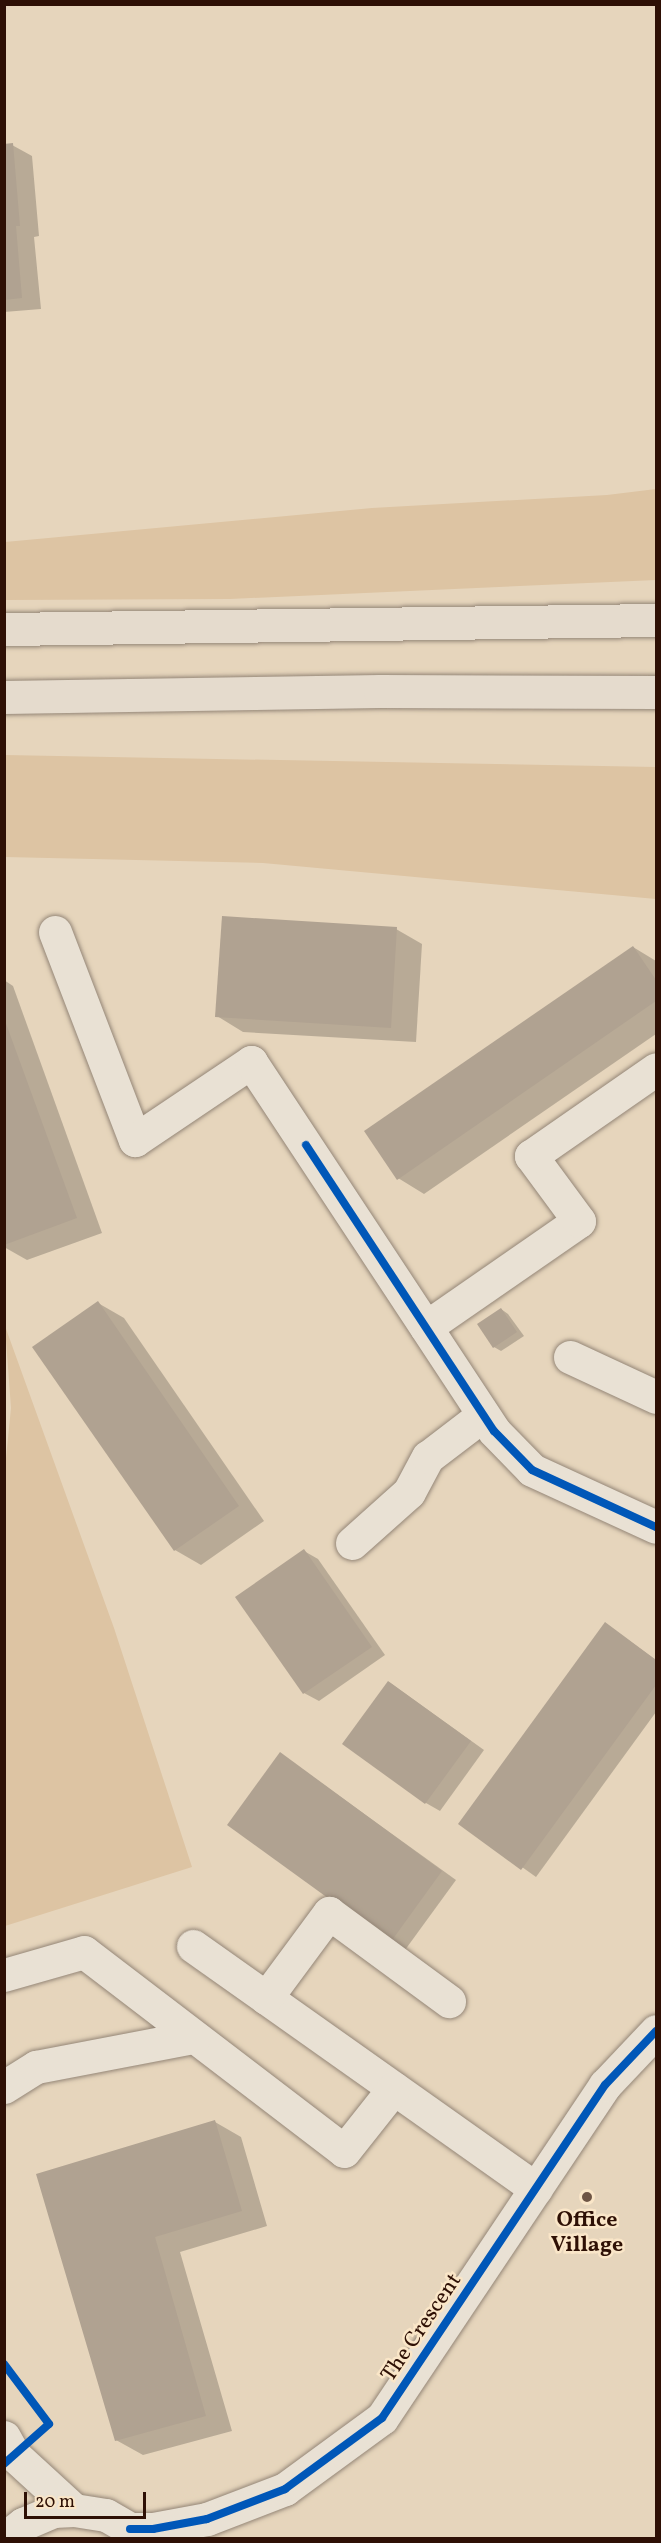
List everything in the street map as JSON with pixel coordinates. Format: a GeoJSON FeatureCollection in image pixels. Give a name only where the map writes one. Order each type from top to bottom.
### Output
{"type":"FeatureCollection","features":[{"type":"Feature","properties":{"kind":"highway"},"geometry":{"type":"LineString","coordinates":[[4,629],[657,620]]}},
{"type":"Feature","properties":{"kind":"highway"},"geometry":{"type":"LineString","coordinates":[[4,697],[380,691],[657,692]]}},
{"type":"Feature","properties":{"kind":"street"},"geometry":{"type":"LineString","coordinates":[[55,932],[135,1140],[251,1062],[494,1431],[532,1470],[657,1527]]}},
{"type":"Feature","properties":{"kind":"street"},"geometry":{"type":"LineString","coordinates":[[426,1327],[579,1221],[531,1156],[657,1069]]}},
{"type":"Feature","properties":{"kind":"street"},"geometry":{"type":"LineString","coordinates":[[570,1357],[657,1397]]}},
{"type":"Feature","properties":{"kind":"street"},"geometry":{"type":"LineString","coordinates":[[352,1543],[409,1492],[428,1457],[483,1414]]}},
{"type":"Feature","properties":{"kind":"street"},"geometry":{"type":"LineString","coordinates":[[266,1998],[329,1913],[449,2001]]}},
{"type":"Feature","properties":{"kind":"street"},"geometry":{"type":"LineString","coordinates":[[192,1946],[536,2189]]}},
{"type":"Feature","properties":{"kind":"street"},"geometry":{"type":"LineString","coordinates":[[4,1975],[84,1952],[344,2151],[394,2088]]}},
{"type":"Feature","properties":{"kind":"street","name":"The Crescent"},"geometry":{"type":"LineString","coordinates":[[135,2534],[153,2529],[203,2529],[285,2489],[382,2418],[605,2085],[657,2031]]}},
{"type":"Feature","properties":{"kind":"street"},"geometry":{"type":"LineString","coordinates":[[4,2087],[36,2067],[194,2037]]}},
{"type":"Feature","properties":{"kind":"street"},"geometry":{"type":"LineString","coordinates":[[4,2437],[14,2455],[74,2510]]}},
{"type":"Feature","properties":{"kind":"street"},"geometry":{"type":"LineString","coordinates":[[5,2538],[22,2524],[53,2511],[74,2510],[106,2515],[135,2534]]}},
{"type":"Feature","properties":{"kind":"shaded area"},"geometry":{"type":"Polygon","coordinates":[[[656,489],[656,580],[230,599],[5,600],[5,542],[372,508],[607,495],[656,489]]]}},
{"type":"Feature","properties":{"kind":"shaded area"},"geometry":{"type":"Polygon","coordinates":[[[5,755],[656,767],[656,899],[263,863],[5,857],[5,755]]]}},
{"type":"Feature","properties":{"kind":"shaded area"},"geometry":{"type":"Polygon","coordinates":[[[5,1326],[114,1628],[192,1867],[5,1926],[4,1478],[11,1408],[5,1326]]]}},
{"type":"Feature","properties":{"kind":"building"},"geometry":{"type":"Polygon","coordinates":[[[13,143],[20,226],[16,226],[22,298],[4,300],[4,144],[13,143]]]}},
{"type":"Feature","properties":{"kind":"building"},"geometry":{"type":"Polygon","coordinates":[[[222,916],[397,927],[391,1028],[215,1017],[222,916]]]}},
{"type":"Feature","properties":{"kind":"building"},"geometry":{"type":"Polygon","coordinates":[[[633,946],[656,980],[656,1001],[397,1180],[364,1131],[633,946]]]}},
{"type":"Feature","properties":{"kind":"building"},"geometry":{"type":"Polygon","coordinates":[[[4,1018],[77,1218],[4,1245],[4,1018]]]}},
{"type":"Feature","properties":{"kind":"building"},"geometry":{"type":"Polygon","coordinates":[[[98,1301],[239,1506],[174,1551],[32,1347],[98,1301]]]}},
{"type":"Feature","properties":{"kind":"building"},"geometry":{"type":"Polygon","coordinates":[[[501,1308],[517,1332],[493,1348],[477,1324],[501,1308]]]}},
{"type":"Feature","properties":{"kind":"building"},"geometry":{"type":"Polygon","coordinates":[[[304,1549],[372,1647],[303,1694],[235,1597],[304,1549]]]}},
{"type":"Feature","properties":{"kind":"building"},"geometry":{"type":"Polygon","coordinates":[[[605,1622],[656,1660],[656,1685],[521,1870],[458,1824],[605,1622]]]}},
{"type":"Feature","properties":{"kind":"building"},"geometry":{"type":"Polygon","coordinates":[[[388,1681],[471,1741],[425,1804],[342,1744],[388,1681]]]}},
{"type":"Feature","properties":{"kind":"building"},"geometry":{"type":"Polygon","coordinates":[[[280,1752],[442,1871],[390,1943],[227,1825],[280,1752]]]}},
{"type":"Feature","properties":{"kind":"building"},"geometry":{"type":"Polygon","coordinates":[[[215,2120],[242,2211],[155,2237],[206,2416],[115,2441],[36,2174],[215,2120]]]}},
{"type":"Feature","properties":{"kind":"cycle path"},"geometry":{"type":"LineString","coordinates":[[306,1145],[494,1431],[532,1470],[656,1527]]}},
{"type":"Feature","properties":{"kind":"cycle path"},"geometry":{"type":"LineString","coordinates":[[130,2529],[153,2529],[207,2519],[285,2489],[382,2418],[605,2085],[656,2031]]}},
{"type":"Feature","properties":{"kind":"cycle path"},"geometry":{"type":"LineString","coordinates":[[4,2364],[49,2424],[4,2464]]}},
{"type":"Feature","properties":{"kind":"place","name":"Office Village"},"geometry":{"type":"Point","coordinates":[587,2197]}}]}
